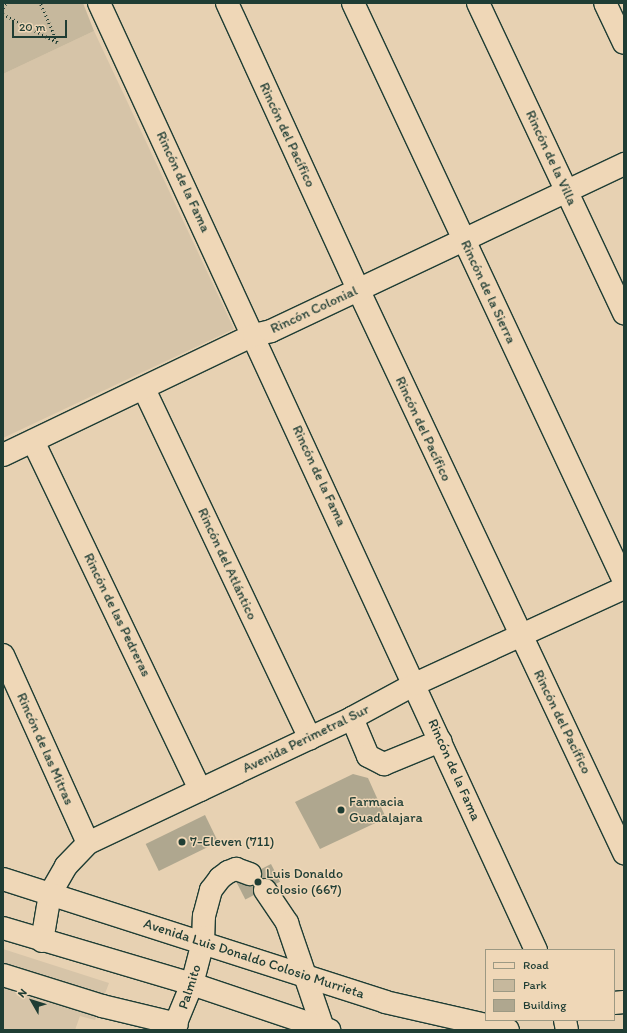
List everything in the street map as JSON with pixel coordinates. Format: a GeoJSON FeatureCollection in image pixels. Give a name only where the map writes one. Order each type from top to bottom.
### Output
{"type":"FeatureCollection","features":[{"type":"Feature","properties":{"kind":"street","name":"Rincón de la Fama"},"geometry":{"type":"LineString","coordinates":[[99,3],[254,335],[536,949]]}},
{"type":"Feature","properties":{"kind":"street","name":"Rincón del Pacífico"},"geometry":{"type":"LineString","coordinates":[[227,3],[358,289],[624,853]]}},
{"type":"Feature","properties":{"kind":"street","name":"Rincón de la Sierra"},"geometry":{"type":"LineString","coordinates":[[353,3],[624,581]]}},
{"type":"Feature","properties":{"kind":"street","name":"Rincón de la Villa"},"geometry":{"type":"LineString","coordinates":[[478,3],[624,313]]}},
{"type":"Feature","properties":{"kind":"street"},"geometry":{"type":"LineString","coordinates":[[605,3],[624,44]]}},
{"type":"Feature","properties":{"kind":"street","name":"Rincón Colonial"},"geometry":{"type":"LineString","coordinates":[[3,455],[144,389],[254,335],[271,331],[624,164]]}},
{"type":"Feature","properties":{"kind":"street","name":"Rincón del Atlántico"},"geometry":{"type":"LineString","coordinates":[[144,389],[310,738]]}},
{"type":"Feature","properties":{"kind":"street","name":"Rincón de las Pedreras"},"geometry":{"type":"LineString","coordinates":[[33,440],[200,790]]}},
{"type":"Feature","properties":{"kind":"street","name":"Avenida Perimetral Sur"},"geometry":{"type":"LineString","coordinates":[[42,941],[50,894],[66,866],[88,843],[352,718],[415,684],[624,588]]}},
{"type":"Feature","properties":{"kind":"street","name":"Rincón de las Mitras"},"geometry":{"type":"LineString","coordinates":[[3,655],[88,843]]}},
{"type":"Feature","properties":{"kind":"street"},"geometry":{"type":"LineString","coordinates":[[352,718],[368,756],[384,764],[440,741]]}},
{"type":"Feature","properties":{"kind":"street","name":"Palmito"},"geometry":{"type":"LineString","coordinates":[[175,1027],[192,984],[203,942],[204,916],[211,890],[220,878],[228,872],[236,869],[250,874]]}},
{"type":"Feature","properties":{"kind":"street","name":"Avenida Luis Donaldo Colosio Murrieta"},"geometry":{"type":"LineString","coordinates":[[3,879],[203,942],[385,1002],[508,1030]]}},
{"type":"Feature","properties":{"kind":"street"},"geometry":{"type":"LineString","coordinates":[[265,890],[287,923],[326,1029]]}},
{"type":"Feature","properties":{"kind":"street"},"geometry":{"type":"LineString","coordinates":[[3,928],[42,941],[192,984],[326,1029]]}},
{"type":"Feature","properties":{"kind":"street"},"geometry":{"type":"LineString","coordinates":[[3,975],[175,1027]]}},
{"type":"Feature","properties":{"kind":"path"},"geometry":{"type":"LineString","coordinates":[[3,8],[6,3]]}},
{"type":"Feature","properties":{"kind":"path"},"geometry":{"type":"LineString","coordinates":[[3,14],[57,42],[40,3]]}},
{"type":"Feature","properties":{"kind":"shaded area"},"geometry":{"type":"Polygon","coordinates":[[[94,31],[234,329],[3,438],[3,74],[94,31]]]}},
{"type":"Feature","properties":{"kind":"shaded area"},"geometry":{"type":"Polygon","coordinates":[[[3,949],[109,983],[95,1020],[80,1016],[75,1030],[3,1030],[3,949]]]}},
{"type":"Feature","properties":{"kind":"green space"},"geometry":{"type":"Polygon","coordinates":[[[3,3],[83,3],[94,31],[3,74],[3,3]]]}},
{"type":"Feature","properties":{"kind":"building","name":"Farmacia Guadalajara"},"geometry":{"type":"Polygon","coordinates":[[[353,774],[368,778],[386,818],[320,849],[295,802],[353,774]]]}},
{"type":"Feature","properties":{"kind":"building","name":"7-Eleven (711)"},"geometry":{"type":"Polygon","coordinates":[[[205,815],[218,842],[159,871],[146,844],[205,815]]]}},
{"type":"Feature","properties":{"kind":"building","name":"Luis Donaldo colosio (667)"},"geometry":{"type":"Polygon","coordinates":[[[271,864],[280,882],[245,900],[236,882],[271,864]]]}},
{"type":"Feature","properties":{"kind":"place","name":"Farmacia Guadalajara"},"geometry":{"type":"Point","coordinates":[341,810]}},
{"type":"Feature","properties":{"kind":"place","name":"7-Eleven (711)"},"geometry":{"type":"Point","coordinates":[182,842]}},
{"type":"Feature","properties":{"kind":"place","name":"Luis Donaldo colosio (667)"},"geometry":{"type":"Point","coordinates":[258,882]}}]}
